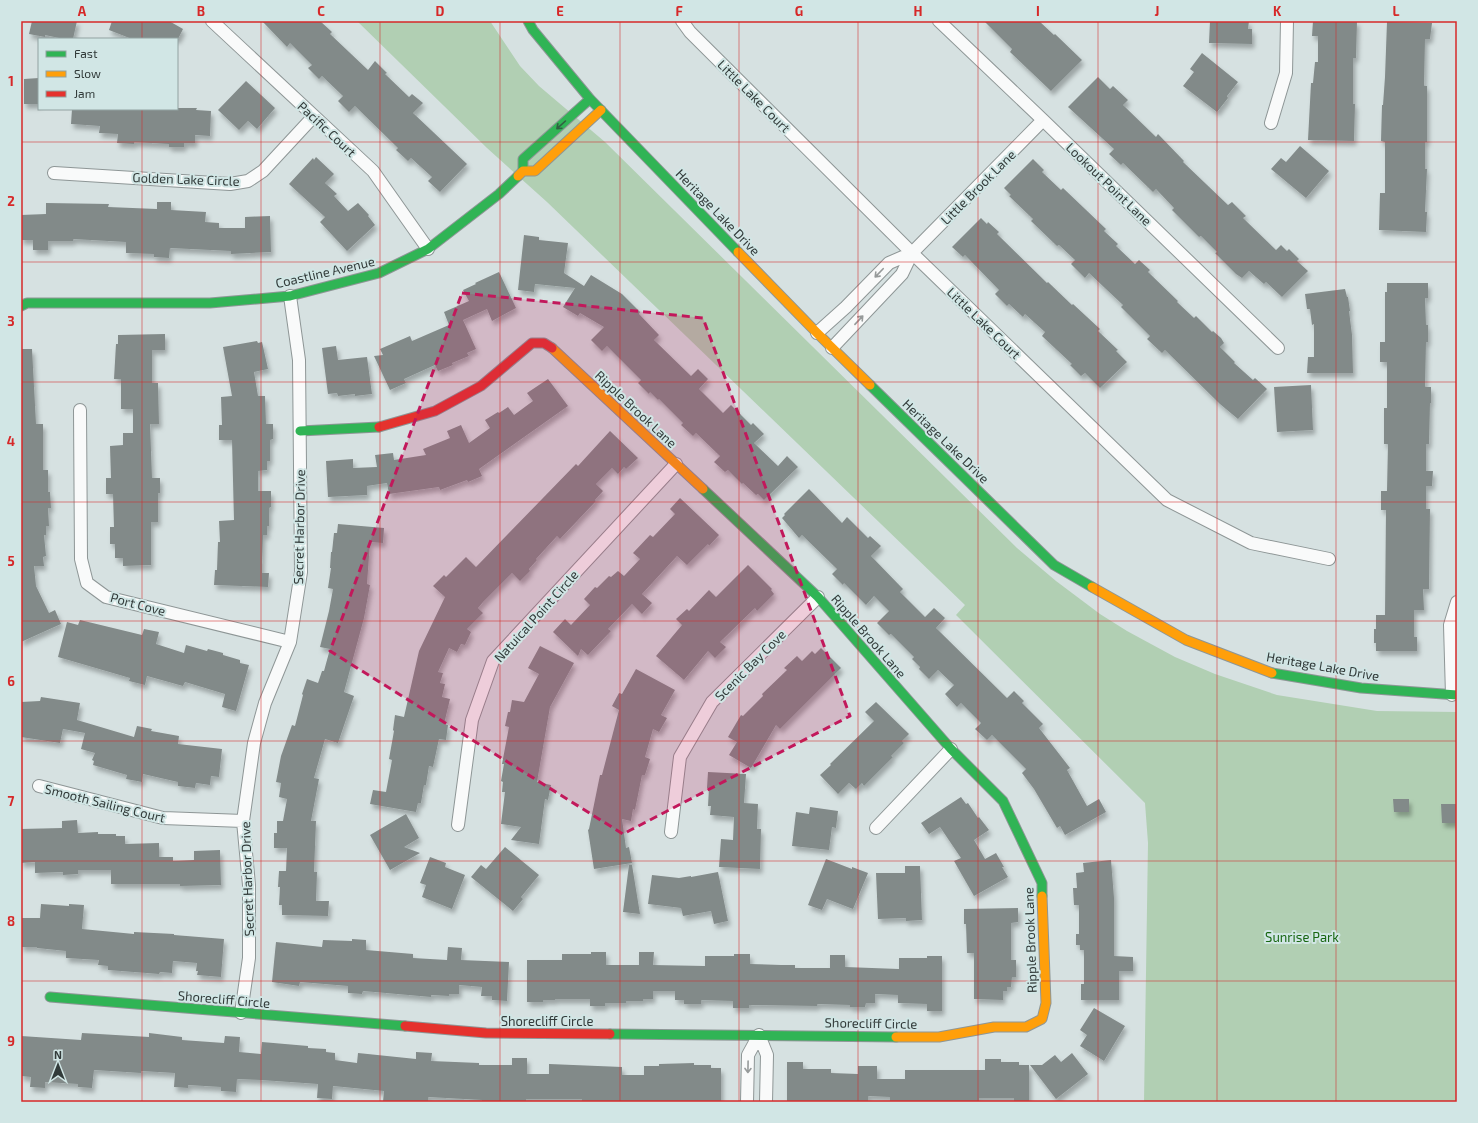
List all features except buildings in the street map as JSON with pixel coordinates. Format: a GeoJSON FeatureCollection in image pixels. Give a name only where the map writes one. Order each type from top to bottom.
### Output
{"type":"FeatureCollection","features":[{"type":"Feature","properties":{"kind":"street","name":"Pacific Court"},"geometry":{"type":"LineString","coordinates":[[212,21],[372,171],[428,249]]}},
{"type":"Feature","properties":{"kind":"street","name":"Heritage Lake Drive"},"geometry":{"type":"LineString","coordinates":[[528,21],[533,30],[590,100],[817,333],[1054,565],[1186,640],[1269,672],[1361,688],[1454,695]]}},
{"type":"Feature","properties":{"kind":"street","name":"Little Lake Court"},"geometry":{"type":"LineString","coordinates":[[682,21],[690,32],[912,253],[1167,500],[1251,543],[1329,559]]}},
{"type":"Feature","properties":{"kind":"street","name":"Lookout Point Lane"},"geometry":{"type":"LineString","coordinates":[[938,21],[1044,120],[1278,348]]}},
{"type":"Feature","properties":{"kind":"street"},"geometry":{"type":"LineString","coordinates":[[1271,123],[1286,74],[1286,21]]}},
{"type":"Feature","properties":{"kind":"street","name":"Coastline Avenue"},"geometry":{"type":"LineString","coordinates":[[523,171],[523,159],[590,100]]}},
{"type":"Feature","properties":{"kind":"street","name":"Coastline Avenue"},"geometry":{"type":"LineString","coordinates":[[23,303],[210,303],[290,296],[379,273],[428,249],[499,194],[523,171],[535,171],[601,110]]}},
{"type":"Feature","properties":{"kind":"street","name":"Golden Lake Circle"},"geometry":{"type":"LineString","coordinates":[[54,173],[230,184],[248,181],[263,171],[314,116]]}},
{"type":"Feature","properties":{"kind":"street","name":"Little Brook Lane"},"geometry":{"type":"LineString","coordinates":[[832,348],[902,274],[912,253],[1044,120]]}},
{"type":"Feature","properties":{"kind":"street","name":"Little Brook Lane"},"geometry":{"type":"LineString","coordinates":[[817,333],[846,307],[889,263],[912,253]]}},
{"type":"Feature","properties":{"kind":"street","name":"Secret Harbor Drive"},"geometry":{"type":"LineString","coordinates":[[241,1013],[249,958],[249,885],[244,821],[254,743],[265,703],[290,642],[301,572],[299,360],[290,296]]}},
{"type":"Feature","properties":{"kind":"street","name":"Ripple Brook Lane"},"geometry":{"type":"LineString","coordinates":[[300,431],[377,427],[435,411],[481,386],[532,343],[541,342],[551,345],[558,354],[818,597],[951,750],[1003,801],[1042,883],[1046,1003],[1042,1019]]}},
{"type":"Feature","properties":{"kind":"street","name":"Port Cove"},"geometry":{"type":"LineString","coordinates":[[80,410],[81,559],[87,583],[106,597],[290,642]]}},
{"type":"Feature","properties":{"kind":"street","name":"Natuical Point Circle"},"geometry":{"type":"LineString","coordinates":[[458,825],[472,720],[493,660],[676,464]]}},
{"type":"Feature","properties":{"kind":"street","name":"Scenic Bay Cove"},"geometry":{"type":"LineString","coordinates":[[671,832],[680,757],[712,702],[818,597]]}},
{"type":"Feature","properties":{"kind":"street"},"geometry":{"type":"LineString","coordinates":[[1454,695],[1450,624],[1457,602]]}},
{"type":"Feature","properties":{"kind":"street"},"geometry":{"type":"LineString","coordinates":[[876,828],[951,750]]}},
{"type":"Feature","properties":{"kind":"street","name":"Smooth Sailing Court"},"geometry":{"type":"LineString","coordinates":[[38,786],[163,818],[244,821]]}},
{"type":"Feature","properties":{"kind":"street","name":"Shorecliff Circle"},"geometry":{"type":"LineString","coordinates":[[50,997],[486,1033],[940,1037],[994,1027],[1026,1027],[1042,1019]]}},
{"type":"Feature","properties":{"kind":"street"},"geometry":{"type":"LineString","coordinates":[[747,1102],[748,1055],[759,1035]]}},
{"type":"Feature","properties":{"kind":"street"},"geometry":{"type":"LineString","coordinates":[[759,1035],[767,1055],[766,1102]]}},
{"type":"Feature","properties":{"kind":"highlighted area"},"geometry":{"type":"Polygon","coordinates":[[[462,293],[703,318],[850,716],[623,834],[330,651],[462,293]]]}},
{"type":"Feature","properties":{"kind":"green space","name":"Sunrise Park"},"geometry":{"type":"Polygon","coordinates":[[[357,21],[490,21],[520,66],[539,86],[605,142],[1017,548],[1056,581],[1100,614],[1127,631],[1175,657],[1215,674],[1277,695],[1377,711],[1457,712],[1457,1102],[1144,1102],[1148,843],[1145,803],[956,615],[965,605],[547,202],[487,148],[357,21]]]}},
{"type":"Feature","properties":{"kind":"traffic: fast"},"geometry":{"type":"LineString","coordinates":[[528,21],[533,30],[590,99],[738,252]]}},
{"type":"Feature","properties":{"kind":"traffic: fast"},"geometry":{"type":"LineString","coordinates":[[523,171],[523,159],[590,99]]}},
{"type":"Feature","properties":{"kind":"traffic: fast"},"geometry":{"type":"LineString","coordinates":[[21,306],[27,303],[210,303],[290,296],[379,273],[428,249],[499,194],[518,176]]}},
{"type":"Feature","properties":{"kind":"traffic: fast"},"geometry":{"type":"LineString","coordinates":[[870,385],[1054,565],[1092,587]]}},
{"type":"Feature","properties":{"kind":"traffic: fast"},"geometry":{"type":"LineString","coordinates":[[300,431],[379,427]]}},
{"type":"Feature","properties":{"kind":"traffic: fast"},"geometry":{"type":"LineString","coordinates":[[703,489],[818,597],[951,749],[1003,801],[1042,883],[1042,896]]}},
{"type":"Feature","properties":{"kind":"traffic: fast"},"geometry":{"type":"LineString","coordinates":[[1272,673],[1361,688],[1457,695]]}},
{"type":"Feature","properties":{"kind":"traffic: fast"},"geometry":{"type":"LineString","coordinates":[[50,997],[405,1026]]}},
{"type":"Feature","properties":{"kind":"traffic: fast"},"geometry":{"type":"LineString","coordinates":[[610,1034],[896,1037]]}},
{"type":"Feature","properties":{"kind":"traffic: slow"},"geometry":{"type":"LineString","coordinates":[[518,176],[523,171],[535,171],[601,110]]}},
{"type":"Feature","properties":{"kind":"traffic: slow"},"geometry":{"type":"LineString","coordinates":[[738,252],[870,385]]}},
{"type":"Feature","properties":{"kind":"traffic: slow"},"geometry":{"type":"LineString","coordinates":[[552,348],[703,489]]}},
{"type":"Feature","properties":{"kind":"traffic: slow"},"geometry":{"type":"LineString","coordinates":[[1092,587],[1186,640],[1272,673]]}},
{"type":"Feature","properties":{"kind":"traffic: slow"},"geometry":{"type":"LineString","coordinates":[[896,1037],[939,1037],[994,1027],[1026,1027],[1042,1019],[1046,1003],[1042,896]]}},
{"type":"Feature","properties":{"kind":"traffic: jam"},"geometry":{"type":"LineString","coordinates":[[379,427],[435,411],[481,386],[532,343],[544,343],[552,348]]}},
{"type":"Feature","properties":{"kind":"traffic: jam"},"geometry":{"type":"LineString","coordinates":[[405,1026],[486,1033],[610,1034]]}}]}
